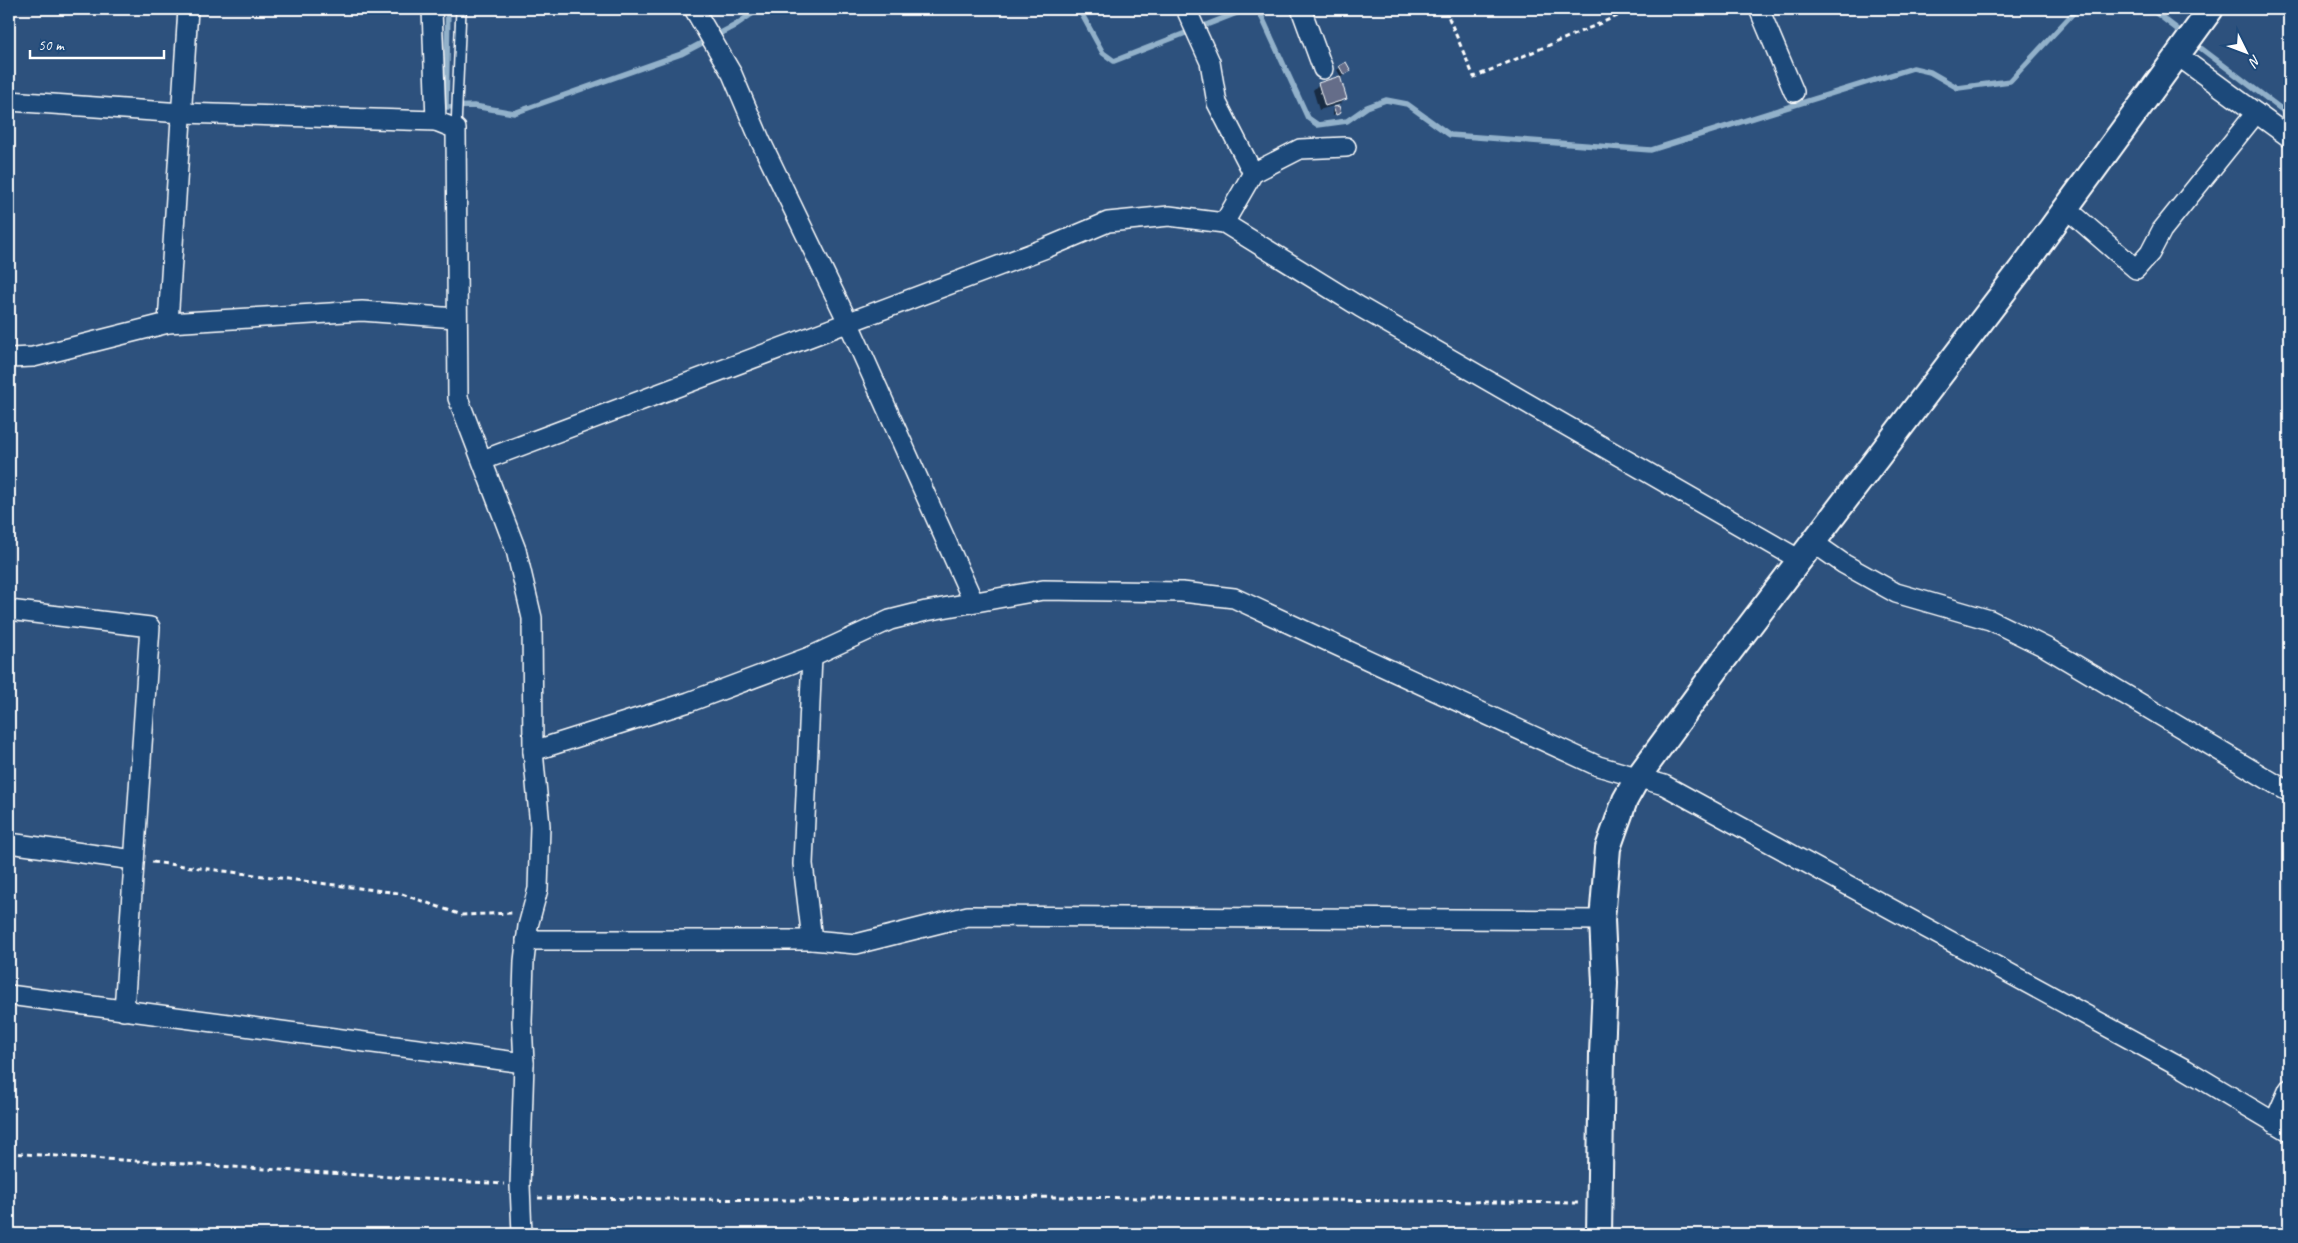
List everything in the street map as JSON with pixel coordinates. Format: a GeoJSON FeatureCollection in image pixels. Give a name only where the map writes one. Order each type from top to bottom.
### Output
{"type":"FeatureCollection","features":[{"type":"Feature","properties":{"kind":"street"},"geometry":{"type":"LineString","coordinates":[[168,323],[188,9]]}},
{"type":"Feature","properties":{"kind":"street"},"geometry":{"type":"LineString","coordinates":[[432,9],[436,121]]}},
{"type":"Feature","properties":{"kind":"street"},"geometry":{"type":"LineString","coordinates":[[694,9],[732,74],[762,142],[848,322],[973,601]]}},
{"type":"Feature","properties":{"kind":"street"},"geometry":{"type":"LineString","coordinates":[[1186,9],[1210,62],[1217,103],[1253,173]]}},
{"type":"Feature","properties":{"kind":"street"},"geometry":{"type":"LineString","coordinates":[[1301,9],[1323,69]]}},
{"type":"Feature","properties":{"kind":"street"},"geometry":{"type":"LineString","coordinates":[[1758,9],[1794,92]]}},
{"type":"Feature","properties":{"kind":"street"},"geometry":{"type":"LineString","coordinates":[[1599,1234],[1605,983],[1602,920],[1608,848],[1625,800],[1638,777],[2066,208],[2212,9]]}},
{"type":"Feature","properties":{"kind":"street"},"geometry":{"type":"LineString","coordinates":[[2177,55],[2289,137]]}},
{"type":"Feature","properties":{"kind":"street"},"geometry":{"type":"LineString","coordinates":[[9,101],[182,113],[436,121],[456,130],[458,398],[516,550],[532,618],[533,751],[540,826],[538,889],[526,940],[522,1022],[524,1063],[520,1191],[522,1234]]}},
{"type":"Feature","properties":{"kind":"street"},"geometry":{"type":"LineString","coordinates":[[2066,208],[2136,269],[2150,253],[2162,230],[2256,113]]}},
{"type":"Feature","properties":{"kind":"street"},"geometry":{"type":"LineString","coordinates":[[1224,223],[1253,173],[1300,149],[1346,148]]}},
{"type":"Feature","properties":{"kind":"street"},"geometry":{"type":"LineString","coordinates":[[482,460],[1046,248],[1108,222],[1169,216],[1224,223],[1360,306],[1807,552],[1844,564],[1896,593],[1990,620],[2047,648],[2289,792]]}},
{"type":"Feature","properties":{"kind":"street"},"geometry":{"type":"LineString","coordinates":[[9,358],[33,357],[168,323],[362,311],[456,318]]}},
{"type":"Feature","properties":{"kind":"street"},"geometry":{"type":"LineString","coordinates":[[533,751],[689,702],[812,656],[890,620],[973,601],[1043,590],[1182,592],[1234,598],[1598,766],[1664,786],[2186,1069],[2282,1127],[2289,1089]]}},
{"type":"Feature","properties":{"kind":"street"},"geometry":{"type":"LineString","coordinates":[[9,610],[150,627],[124,1011]]}},
{"type":"Feature","properties":{"kind":"street"},"geometry":{"type":"LineString","coordinates":[[812,656],[803,864],[812,940]]}},
{"type":"Feature","properties":{"kind":"street"},"geometry":{"type":"LineString","coordinates":[[9,843],[134,860]]}},
{"type":"Feature","properties":{"kind":"street"},"geometry":{"type":"LineString","coordinates":[[526,940],[812,940],[856,944],[968,916],[1602,920]]}},
{"type":"Feature","properties":{"kind":"street"},"geometry":{"type":"LineString","coordinates":[[9,995],[524,1063]]}},
{"type":"Feature","properties":{"kind":"lane"},"geometry":{"type":"LineString","coordinates":[[456,130],[461,9]]}},
{"type":"Feature","properties":{"kind":"path"},"geometry":{"type":"LineString","coordinates":[[1445,9],[1474,77],[1634,9]]}},
{"type":"Feature","properties":{"kind":"path"},"geometry":{"type":"LineString","coordinates":[[134,860],[398,893],[462,915],[519,913],[531,915]]}},
{"type":"Feature","properties":{"kind":"path"},"geometry":{"type":"LineString","coordinates":[[9,1152],[520,1191],[801,1200],[1060,1198],[1600,1203]]}},
{"type":"Feature","properties":{"kind":"building"},"geometry":{"type":"Polygon","coordinates":[[[1346,62],[1351,71],[1344,75],[1339,66],[1346,62]]]}},
{"type":"Feature","properties":{"kind":"building"},"geometry":{"type":"Polygon","coordinates":[[[1340,76],[1347,99],[1325,106],[1318,83],[1340,76]]]}},
{"type":"Feature","properties":{"kind":"building"},"geometry":{"type":"Polygon","coordinates":[[[1339,106],[1341,113],[1336,115],[1333,107],[1339,106]]]}},
{"type":"Feature","properties":{"kind":"waterway"},"geometry":{"type":"LineString","coordinates":[[448,9],[446,107],[474,106],[514,113],[681,54],[734,26],[759,9]]}},
{"type":"Feature","properties":{"kind":"waterway"},"geometry":{"type":"LineString","coordinates":[[1079,9],[1103,53],[1114,61],[1247,9]]}},
{"type":"Feature","properties":{"kind":"waterway"},"geometry":{"type":"LineString","coordinates":[[1250,9],[1260,13],[1308,118],[1318,125],[1347,121],[1367,107],[1386,100],[1407,104],[1450,135],[1651,150],[1913,68],[1930,72],[1958,88],[2010,81],[2077,9]]}},
{"type":"Feature","properties":{"kind":"waterway"},"geometry":{"type":"LineString","coordinates":[[2151,9],[2185,35]]}},
{"type":"Feature","properties":{"kind":"waterway"},"geometry":{"type":"LineString","coordinates":[[2194,43],[2289,115]]}}]}
